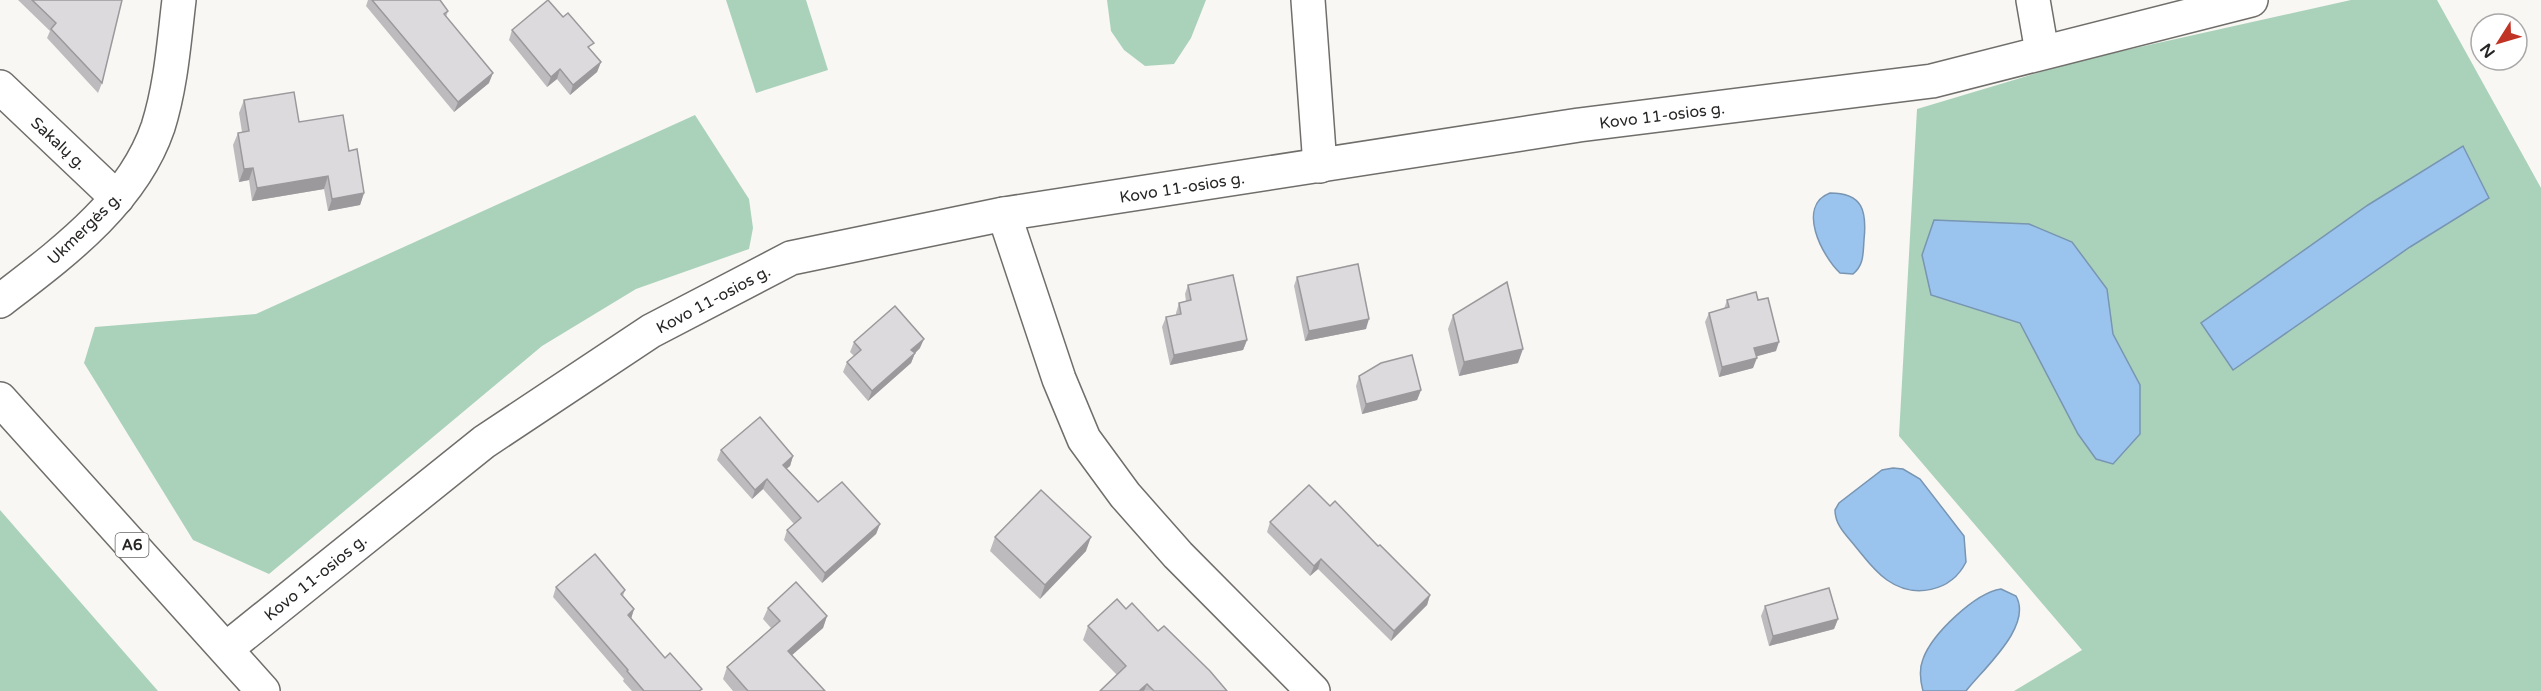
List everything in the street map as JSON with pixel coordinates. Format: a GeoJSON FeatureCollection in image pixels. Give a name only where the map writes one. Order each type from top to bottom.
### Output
{"type":"FeatureCollection","features":[{"type":"Feature","properties":{"kind":"main road","name":"Ukmergės g."},"geometry":{"type":"LineString","coordinates":[[0,301],[79,237],[117,198],[141,165],[158,126],[169,77],[179,0]]}},
{"type":"Feature","properties":{"kind":"main road"},"geometry":{"type":"LineString","coordinates":[[1308,0],[1320,166]]}},
{"type":"Feature","properties":{"kind":"main road"},"geometry":{"type":"LineString","coordinates":[[2033,0],[2042,52]]}},
{"type":"Feature","properties":{"kind":"main road","name":"Kovo 11-osios g."},"geometry":{"type":"LineString","coordinates":[[226,649],[484,442],[651,331],[791,258],[1004,214],[1579,125],[1932,81],[2251,0]]}},
{"type":"Feature","properties":{"kind":"main road","name":"Sakalų g."},"geometry":{"type":"LineString","coordinates":[[0,87],[117,198]]}},
{"type":"Feature","properties":{"kind":"main road"},"geometry":{"type":"LineString","coordinates":[[1004,214],[1059,379],[1084,439],[1125,495],[1178,555],[1313,691]]}},
{"type":"Feature","properties":{"kind":"main road","name":"A6"},"geometry":{"type":"LineString","coordinates":[[0,399],[263,691]]}},
{"type":"Feature","properties":{"kind":"green space"},"geometry":{"type":"Polygon","coordinates":[[[726,0],[806,0],[828,70],[756,93],[726,0]]]}},
{"type":"Feature","properties":{"kind":"green space"},"geometry":{"type":"Polygon","coordinates":[[[1107,0],[1206,0],[1191,38],[1174,64],[1145,66],[1124,50],[1111,31],[1107,0]]]}},
{"type":"Feature","properties":{"kind":"green space"},"geometry":{"type":"Polygon","coordinates":[[[2351,0],[2437,0],[2469,58],[2469,72],[2477,72],[2541,188],[2541,691],[2014,691],[2082,650],[1899,436],[1917,109],[2077,61],[2351,0]]]}},
{"type":"Feature","properties":{"kind":"green space"},"geometry":{"type":"Polygon","coordinates":[[[695,115],[749,199],[753,228],[749,249],[636,289],[542,346],[269,574],[193,540],[84,363],[95,327],[256,314],[695,115]]]}},
{"type":"Feature","properties":{"kind":"green space"},"geometry":{"type":"Polygon","coordinates":[[[0,510],[158,691],[0,691],[0,510]]]}},
{"type":"Feature","properties":{"kind":"water"},"geometry":{"type":"Polygon","coordinates":[[[2463,146],[2489,198],[2410,247],[2233,370],[2201,323],[2368,205],[2463,146]]]}},
{"type":"Feature","properties":{"kind":"water"},"geometry":{"type":"Polygon","coordinates":[[[1830,193],[1850,196],[1856,200],[1863,212],[1865,230],[1863,255],[1859,267],[1853,274],[1840,273],[1826,255],[1816,232],[1813,220],[1815,209],[1820,199],[1830,193]]]}},
{"type":"Feature","properties":{"kind":"water"},"geometry":{"type":"Polygon","coordinates":[[[1934,220],[2029,224],[2072,242],[2107,289],[2113,334],[2140,385],[2140,434],[2113,464],[2096,459],[2078,434],[2020,323],[1931,295],[1922,255],[1934,220]]]}},
{"type":"Feature","properties":{"kind":"water"},"geometry":{"type":"Polygon","coordinates":[[[1903,469],[1920,479],[1964,536],[1966,562],[1951,580],[1942,586],[1920,591],[1898,586],[1887,580],[1866,560],[1839,525],[1835,510],[1839,503],[1882,470],[1903,469]]]}},
{"type":"Feature","properties":{"kind":"water"},"geometry":{"type":"Polygon","coordinates":[[[2001,589],[2016,596],[2019,608],[2018,620],[2004,646],[1966,691],[1923,691],[1920,675],[1922,663],[1935,638],[1967,606],[2001,589]]]}},
{"type":"Feature","properties":{"kind":"building"},"geometry":{"type":"Polygon","coordinates":[[[32,0],[122,0],[102,83],[51,29],[56,23],[32,0]]]}},
{"type":"Feature","properties":{"kind":"building"},"geometry":{"type":"Polygon","coordinates":[[[372,0],[440,0],[448,11],[444,14],[493,73],[458,102],[372,0]]]}},
{"type":"Feature","properties":{"kind":"building"},"geometry":{"type":"Polygon","coordinates":[[[548,0],[563,17],[568,13],[594,43],[588,47],[601,62],[573,85],[560,69],[551,77],[512,30],[548,0]]]}},
{"type":"Feature","properties":{"kind":"building"},"geometry":{"type":"Polygon","coordinates":[[[294,92],[299,122],[343,115],[349,151],[357,149],[364,193],[332,199],[328,176],[257,188],[253,168],[244,169],[238,133],[249,131],[244,100],[294,92]]]}},
{"type":"Feature","properties":{"kind":"building"},"geometry":{"type":"Polygon","coordinates":[[[1358,264],[1369,319],[1309,331],[1297,277],[1358,264]]]}},
{"type":"Feature","properties":{"kind":"building"},"geometry":{"type":"Polygon","coordinates":[[[1233,275],[1247,340],[1174,355],[1166,317],[1181,314],[1179,303],[1191,300],[1188,285],[1233,275]]]}},
{"type":"Feature","properties":{"kind":"building"},"geometry":{"type":"Polygon","coordinates":[[[1507,282],[1523,349],[1464,362],[1453,315],[1507,282]]]}},
{"type":"Feature","properties":{"kind":"building"},"geometry":{"type":"Polygon","coordinates":[[[1756,292],[1758,300],[1768,298],[1779,342],[1754,348],[1757,358],[1722,367],[1709,313],[1729,307],[1727,300],[1756,292]]]}},
{"type":"Feature","properties":{"kind":"building"},"geometry":{"type":"Polygon","coordinates":[[[895,306],[924,339],[911,350],[915,353],[872,391],[847,362],[861,350],[854,342],[895,306]]]}},
{"type":"Feature","properties":{"kind":"building"},"geometry":{"type":"Polygon","coordinates":[[[1412,355],[1421,390],[1366,404],[1359,376],[1381,363],[1412,355]]]}},
{"type":"Feature","properties":{"kind":"building"},"geometry":{"type":"Polygon","coordinates":[[[760,417],[793,456],[783,465],[818,502],[842,482],[880,524],[825,573],[787,530],[801,518],[767,479],[755,490],[721,450],[760,417]]]}},
{"type":"Feature","properties":{"kind":"building"},"geometry":{"type":"Polygon","coordinates":[[[1309,485],[1330,506],[1335,501],[1430,595],[1394,631],[1321,559],[1314,566],[1270,522],[1309,485]]]}},
{"type":"Feature","properties":{"kind":"building"},"geometry":{"type":"Polygon","coordinates":[[[1041,490],[1091,537],[1045,585],[995,537],[1041,490]]]}},
{"type":"Feature","properties":{"kind":"building"},"geometry":{"type":"Polygon","coordinates":[[[595,554],[625,590],[621,594],[634,609],[628,615],[665,658],[670,653],[702,689],[699,691],[644,691],[556,587],[595,554]]]}},
{"type":"Feature","properties":{"kind":"building"},"geometry":{"type":"Polygon","coordinates":[[[796,582],[827,616],[788,651],[825,691],[748,691],[727,667],[780,621],[768,608],[796,582]]]}},
{"type":"Feature","properties":{"kind":"building"},"geometry":{"type":"Polygon","coordinates":[[[1829,588],[1838,619],[1773,636],[1765,606],[1829,588]]]}},
{"type":"Feature","properties":{"kind":"building"},"geometry":{"type":"Polygon","coordinates":[[[1117,599],[1126,609],[1132,603],[1158,631],[1164,626],[1227,691],[1154,691],[1147,684],[1139,691],[1100,691],[1126,666],[1088,626],[1117,599]]]}}]}
